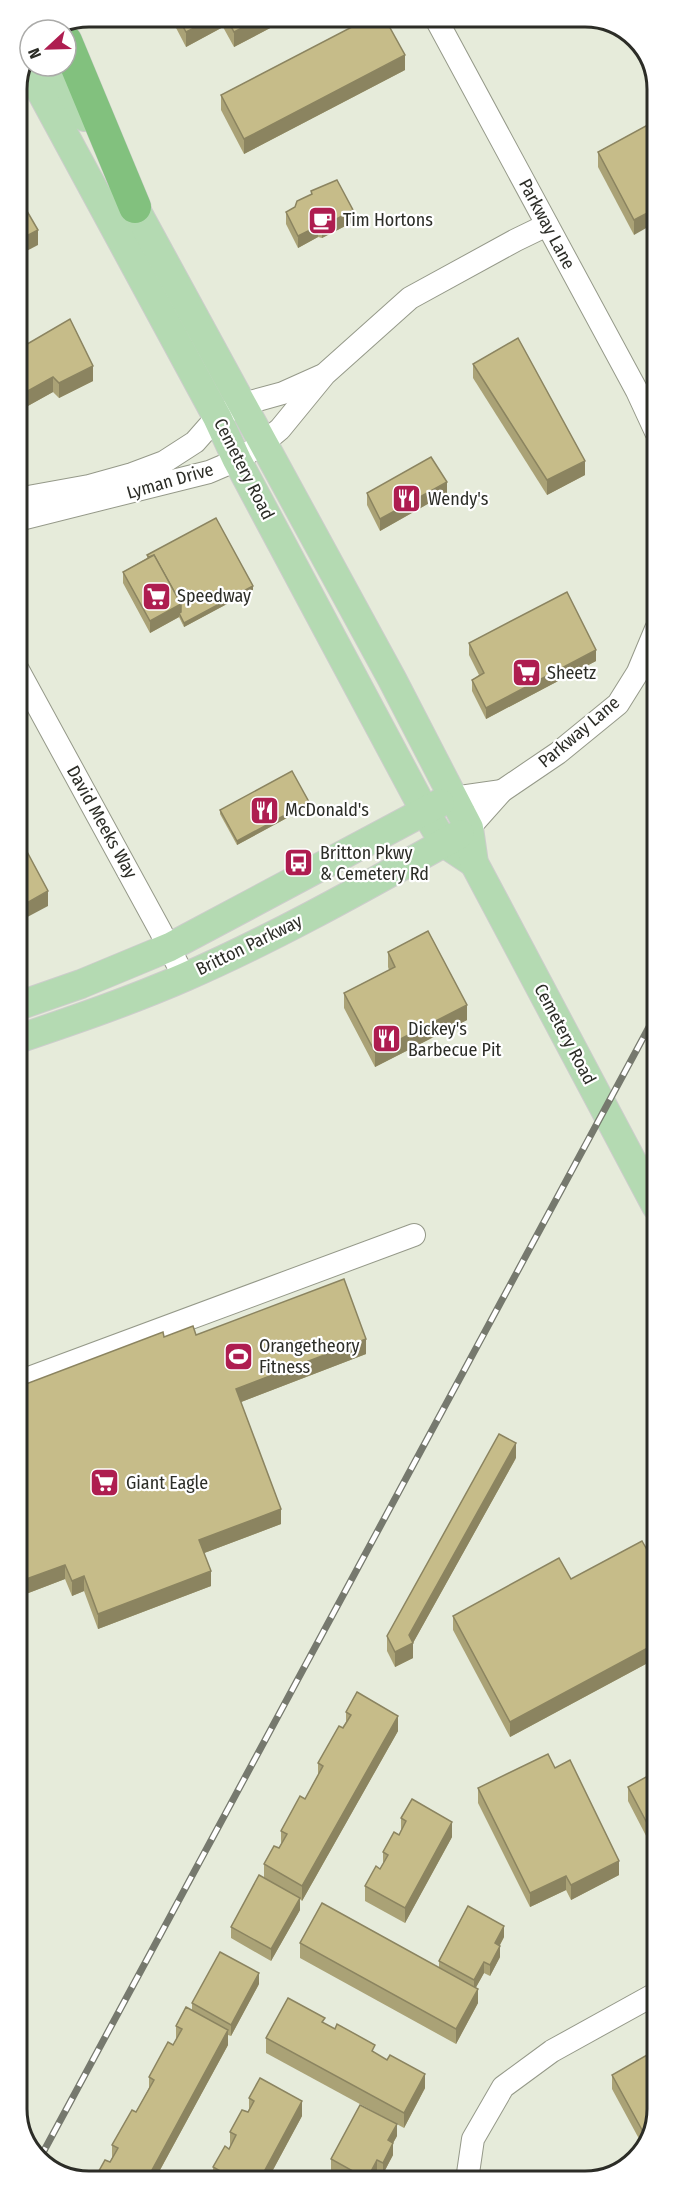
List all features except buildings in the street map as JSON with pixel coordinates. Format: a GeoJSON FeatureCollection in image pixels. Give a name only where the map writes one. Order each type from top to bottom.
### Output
{"type":"FeatureCollection","features":[{"type":"Feature","properties":{"kind":"highway"},"geometry":{"type":"LineString","coordinates":[[78,70],[135,207]]}},
{"type":"Feature","properties":{"kind":"main road","name":"Cemetery Road"},"geometry":{"type":"LineString","coordinates":[[34,78],[217,417],[237,460],[424,810],[444,843],[474,863]]}},
{"type":"Feature","properties":{"kind":"main road","name":"Cemetery Road"},"geometry":{"type":"LineString","coordinates":[[64,78],[392,679],[469,828],[474,863],[647,1189]]}},
{"type":"Feature","properties":{"kind":"main road","name":"Britton Parkway"},"geometry":{"type":"LineString","coordinates":[[27,1003],[81,984],[170,947],[424,810],[453,798]]}},
{"type":"Feature","properties":{"kind":"main road","name":"Britton Parkway"},"geometry":{"type":"LineString","coordinates":[[27,1036],[86,1016],[184,977],[273,935],[469,828]]}},
{"type":"Feature","properties":{"kind":"street","name":"Parkway Lane"},"geometry":{"type":"LineString","coordinates":[[440,27],[647,410]]}},
{"type":"Feature","properties":{"kind":"street","name":"Lyman Drive"},"geometry":{"type":"LineString","coordinates":[[27,518],[209,472],[237,460],[262,444],[295,413],[325,374],[410,298],[465,266],[547,225]]}},
{"type":"Feature","properties":{"kind":"street","name":"Lyman Drive"},"geometry":{"type":"LineString","coordinates":[[27,497],[89,486],[164,462],[195,442],[217,417],[243,404],[283,393],[325,374]]}},
{"type":"Feature","properties":{"kind":"street","name":"Parkway Lane"},"geometry":{"type":"LineString","coordinates":[[469,828],[502,791],[558,753],[618,704],[638,672],[647,650]]}},
{"type":"Feature","properties":{"kind":"street","name":"David Meeks Way"},"geometry":{"type":"LineString","coordinates":[[27,686],[170,947],[184,977]]}},
{"type":"Feature","properties":{"kind":"street","name":"Parkway Lane"},"geometry":{"type":"LineString","coordinates":[[453,798],[502,791]]}},
{"type":"Feature","properties":{"kind":"street"},"geometry":{"type":"LineString","coordinates":[[27,1379],[414,1235]]}},
{"type":"Feature","properties":{"kind":"street"},"geometry":{"type":"LineString","coordinates":[[468,2171],[473,2139],[503,2087],[552,2051],[647,1999]]}},
{"type":"Feature","properties":{"kind":"railway"},"geometry":{"type":"LineString","coordinates":[[44,2151],[647,1031]]}},
{"type":"Feature","properties":{"kind":"place","name":"Tim Hortons"},"geometry":{"type":"Point","coordinates":[322,220]}},
{"type":"Feature","properties":{"kind":"place","name":"Wendy's"},"geometry":{"type":"Point","coordinates":[407,499]}},
{"type":"Feature","properties":{"kind":"place","name":"Speedway"},"geometry":{"type":"Point","coordinates":[156,596]}},
{"type":"Feature","properties":{"kind":"place","name":"Sheetz"},"geometry":{"type":"Point","coordinates":[526,673]}},
{"type":"Feature","properties":{"kind":"place","name":"McDonald's"},"geometry":{"type":"Point","coordinates":[264,810]}},
{"type":"Feature","properties":{"kind":"place","name":"Britton Pkwy & Cemetery Rd"},"geometry":{"type":"Point","coordinates":[299,863]}},
{"type":"Feature","properties":{"kind":"place","name":"Dickey's Barbecue Pit"},"geometry":{"type":"Point","coordinates":[387,1039]}},
{"type":"Feature","properties":{"kind":"place","name":"Orangetheory Fitness"},"geometry":{"type":"Point","coordinates":[238,1356]}},
{"type":"Feature","properties":{"kind":"place","name":"Giant Eagle"},"geometry":{"type":"Point","coordinates":[105,1483]}}]}
